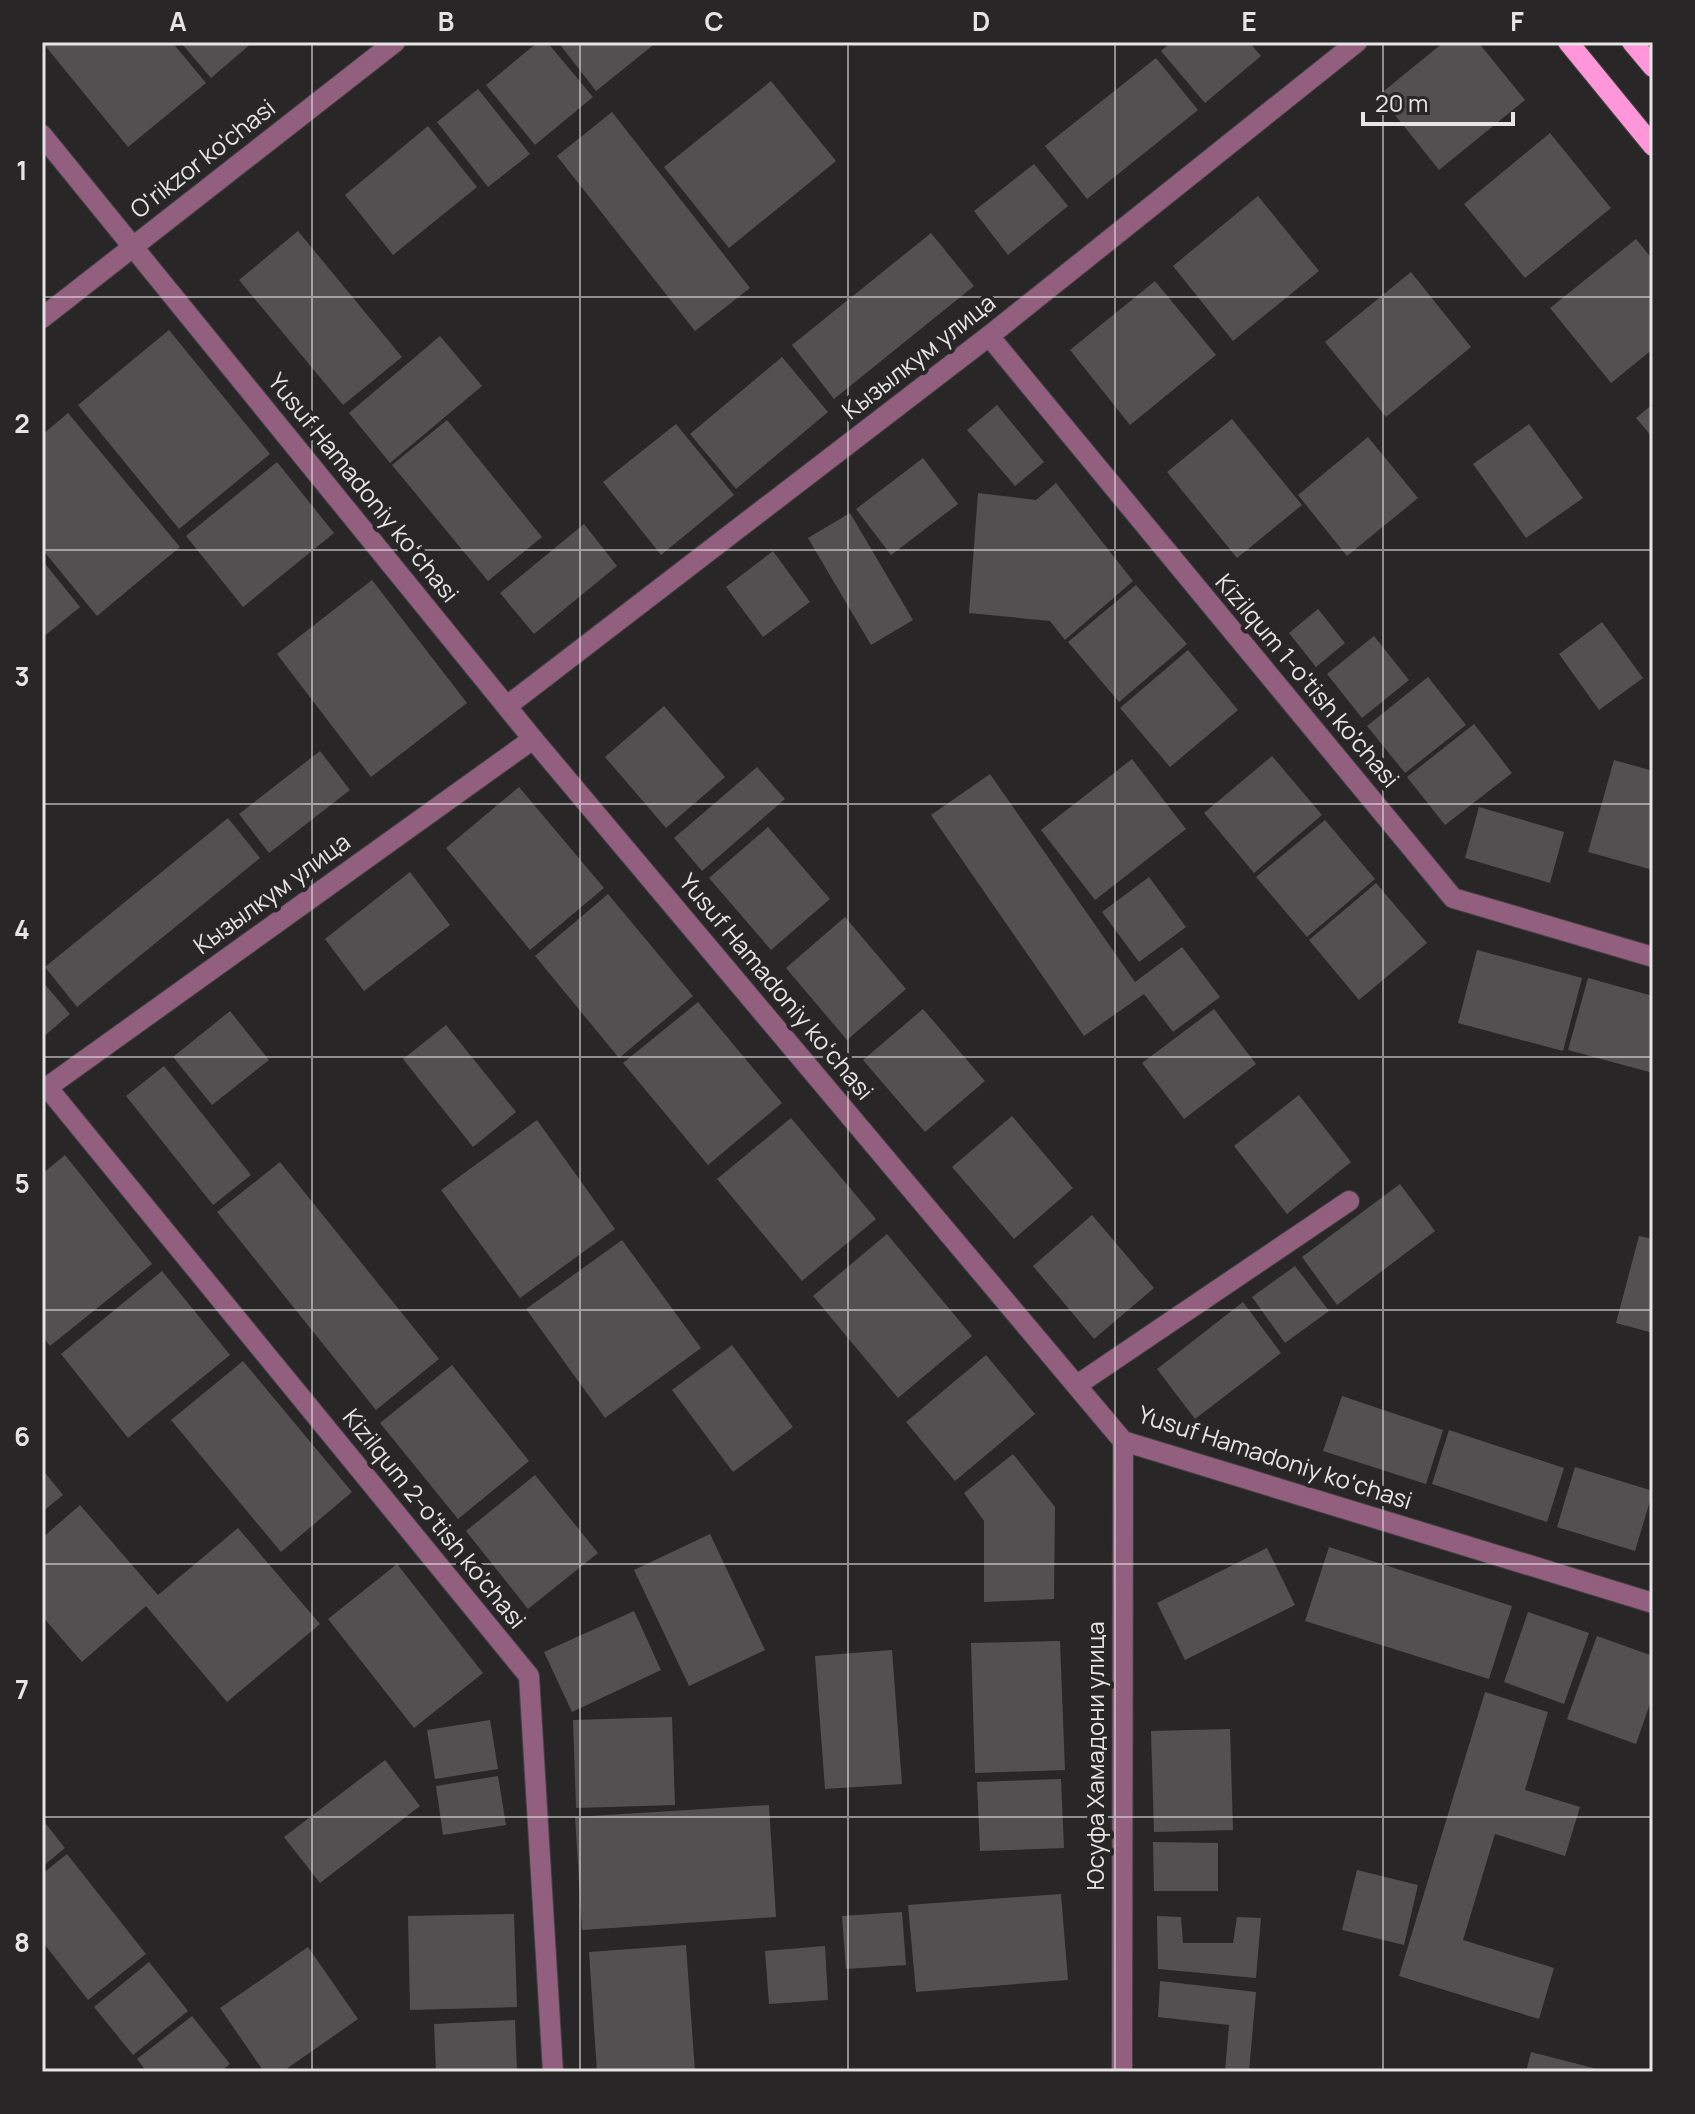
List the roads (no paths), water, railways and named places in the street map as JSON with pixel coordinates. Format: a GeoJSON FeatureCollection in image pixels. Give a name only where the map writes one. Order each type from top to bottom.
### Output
{"type":"FeatureCollection","features":[{"type":"Feature","properties":{"kind":"main road"},"geometry":{"type":"LineString","coordinates":[[1568,42],[1653,146]]}},
{"type":"Feature","properties":{"kind":"main road"},"geometry":{"type":"LineString","coordinates":[[1632,42],[1653,67]]}},
{"type":"Feature","properties":{"kind":"street","name":"O'rikzor ko'chasi"},"geometry":{"type":"LineString","coordinates":[[42,318],[395,42]]}},
{"type":"Feature","properties":{"kind":"street","name":"Кызылкум улица"},"geometry":{"type":"LineString","coordinates":[[507,706],[989,336],[1357,42]]}},
{"type":"Feature","properties":{"kind":"street","name":"Yusuf Hamadoniy koʻchasi"},"geometry":{"type":"LineString","coordinates":[[42,135],[533,739],[1123,1441],[1653,1603]]}},
{"type":"Feature","properties":{"kind":"street","name":"Kizilqum 1-o'tish ko'chasi"},"geometry":{"type":"LineString","coordinates":[[989,336],[1453,898],[1653,957]]}},
{"type":"Feature","properties":{"kind":"street","name":"Кызылкум улица"},"geometry":{"type":"LineString","coordinates":[[44,1089],[533,739]]}},
{"type":"Feature","properties":{"kind":"street","name":"Kizilqum 2-o'tish ko'chasi"},"geometry":{"type":"LineString","coordinates":[[44,1089],[529,1676],[553,2072]]}},
{"type":"Feature","properties":{"kind":"street"},"geometry":{"type":"LineString","coordinates":[[1077,1385],[1349,1201]]}},
{"type":"Feature","properties":{"kind":"street","name":"Юсуфа Хамадони улица"},"geometry":{"type":"LineString","coordinates":[[1122,2072],[1123,1441]]}}]}
